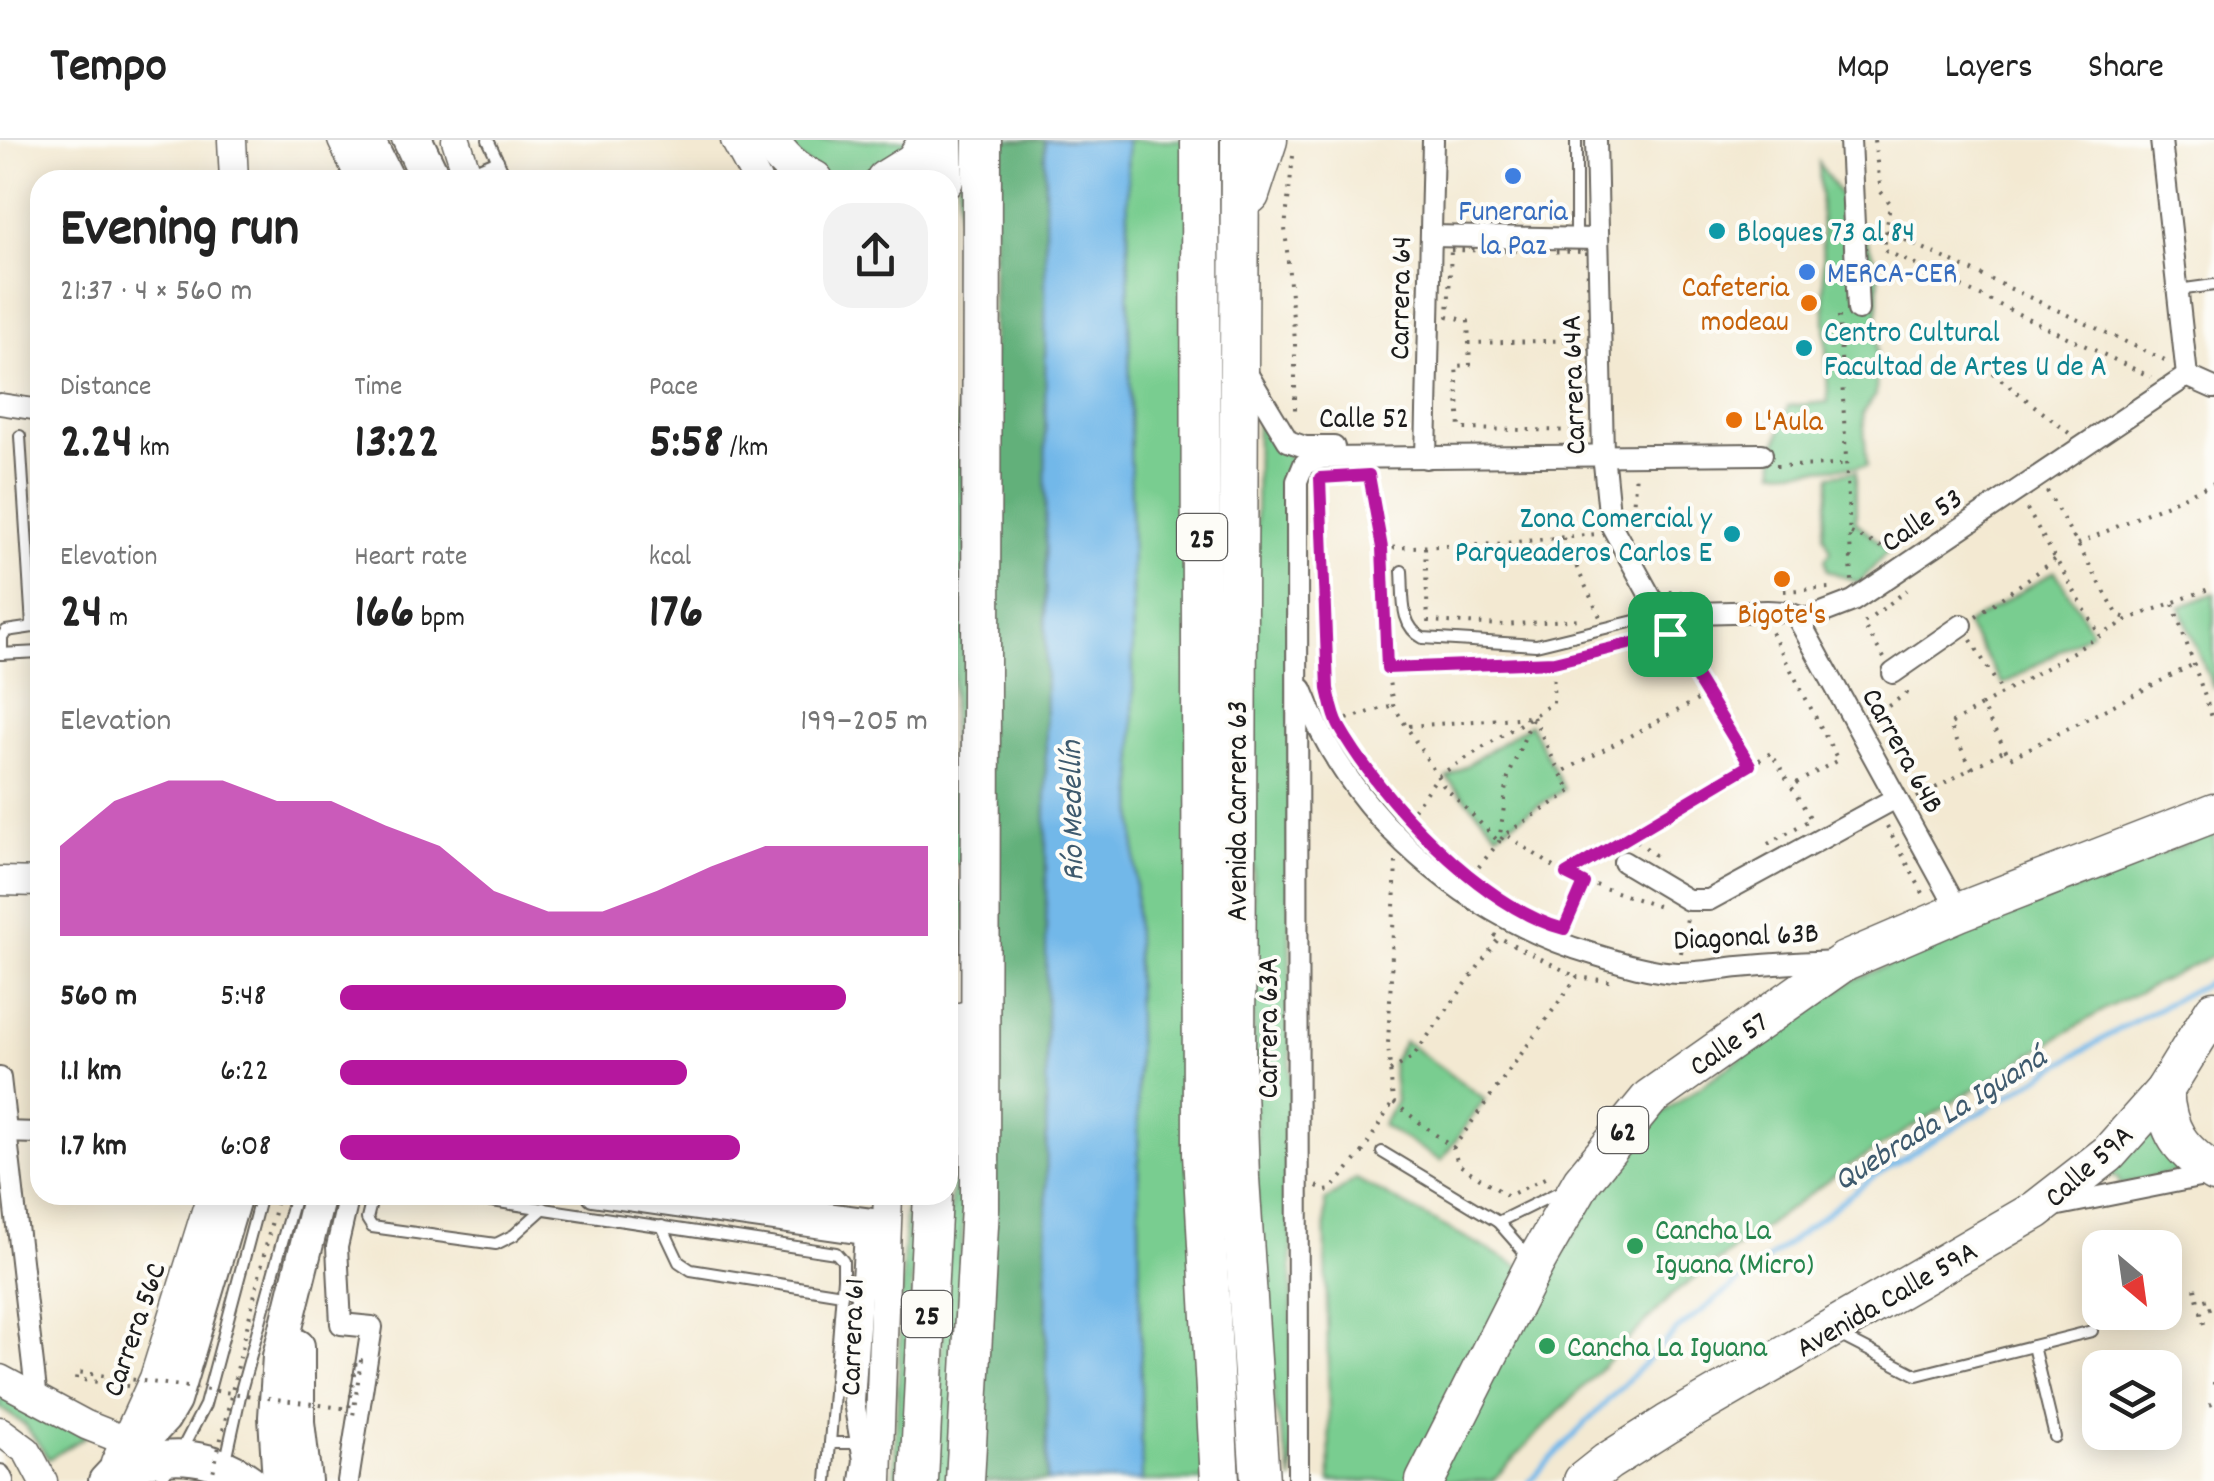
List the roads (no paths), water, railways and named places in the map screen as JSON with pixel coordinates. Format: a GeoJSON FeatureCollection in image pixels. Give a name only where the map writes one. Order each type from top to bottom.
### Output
{"type":"FeatureCollection","features":[{"type":"Feature","properties":{"kind":"highway"},"geometry":{"type":"LineString","coordinates":[[770,140],[778,154],[796,170]]}},
{"type":"Feature","properties":{"kind":"highway"},"geometry":{"type":"LineString","coordinates":[[901,170],[914,162],[930,140]]}},
{"type":"Feature","properties":{"kind":"highway"},"geometry":{"type":"LineString","coordinates":[[944,140],[944,170]]}},
{"type":"Feature","properties":{"kind":"highway","name":"25"},"geometry":{"type":"LineString","coordinates":[[965,1481],[980,1257],[982,140]]}},
{"type":"Feature","properties":{"kind":"highway","name":"Avenida Carrera 63"},"geometry":{"type":"LineString","coordinates":[[1200,140],[1202,1154],[1220,1481]]}},
{"type":"Feature","properties":{"kind":"highway","name":"Avenida Carrera 63"},"geometry":{"type":"LineString","coordinates":[[1240,140],[1236,1060],[1260,1481]]}},
{"type":"Feature","properties":{"kind":"highway"},"geometry":{"type":"LineString","coordinates":[[1240,230],[1281,146]]}},
{"type":"Feature","properties":{"kind":"highway","name":"Calle 57"},"geometry":{"type":"LineString","coordinates":[[1426,1481],[1534,1263],[1571,1176],[1650,1098],[1845,961],[1944,907],[2214,812]]}},
{"type":"Feature","properties":{"kind":"highway"},"geometry":{"type":"LineString","coordinates":[[958,1053],[981,930]]}},
{"type":"Feature","properties":{"kind":"highway"},"geometry":{"type":"LineString","coordinates":[[1204,935],[1236,1060]]}},
{"type":"Feature","properties":{"kind":"highway","name":"Calle 59A"},"geometry":{"type":"LineString","coordinates":[[2036,1210],[2108,1154],[2164,1091],[2210,1016]]}},
{"type":"Feature","properties":{"kind":"highway"},"geometry":{"type":"LineString","coordinates":[[2164,1091],[2166,1116],[2175,1138],[2191,1157],[2214,1174]]}},
{"type":"Feature","properties":{"kind":"highway","name":"25"},"geometry":{"type":"LineString","coordinates":[[919,1481],[932,1205]]}},
{"type":"Feature","properties":{"kind":"highway","name":"Avenida Calle 59A"},"geometry":{"type":"LineString","coordinates":[[1582,1481],[1667,1424],[2036,1210]]}},
{"type":"Feature","properties":{"kind":"main road"},"geometry":{"type":"LineString","coordinates":[[368,140],[383,170]]}},
{"type":"Feature","properties":{"kind":"main road"},"geometry":{"type":"LineString","coordinates":[[416,140],[448,170]]}},
{"type":"Feature","properties":{"kind":"main road"},"geometry":{"type":"LineString","coordinates":[[105,1481],[132,1443],[164,1418],[182,1381],[232,1205]]}},
{"type":"Feature","properties":{"kind":"main road"},"geometry":{"type":"LineString","coordinates":[[280,1481],[275,1386],[284,1330],[316,1205]]}},
{"type":"Feature","properties":{"kind":"main road"},"geometry":{"type":"LineString","coordinates":[[298,1274],[298,1422],[305,1481]]}},
{"type":"Feature","properties":{"kind":"main road"},"geometry":{"type":"LineString","coordinates":[[1256,1415],[1275,1481]]}},
{"type":"Feature","properties":{"kind":"main road"},"geometry":{"type":"LineString","coordinates":[[105,1481],[128,1468],[168,1469],[226,1478]]}},
{"type":"Feature","properties":{"kind":"street"},"geometry":{"type":"LineString","coordinates":[[232,140],[234,170]]}},
{"type":"Feature","properties":{"kind":"street"},"geometry":{"type":"LineString","coordinates":[[342,140],[356,170]]}},
{"type":"Feature","properties":{"kind":"street"},"geometry":{"type":"LineString","coordinates":[[456,140],[457,170]]}},
{"type":"Feature","properties":{"kind":"street"},"geometry":{"type":"LineString","coordinates":[[735,140],[752,170]]}},
{"type":"Feature","properties":{"kind":"street","name":"Carrera 64"},"geometry":{"type":"LineString","coordinates":[[1426,453],[1433,140]]}},
{"type":"Feature","properties":{"kind":"street","name":"Carrera 64A"},"geometry":{"type":"LineString","coordinates":[[1596,140],[1604,454],[1610,523],[1660,614]]}},
{"type":"Feature","properties":{"kind":"street"},"geometry":{"type":"LineString","coordinates":[[1848,310],[1850,140]]}},
{"type":"Feature","properties":{"kind":"street"},"geometry":{"type":"LineString","coordinates":[[2161,140],[2186,376],[2214,388]]}},
{"type":"Feature","properties":{"kind":"street"},"geometry":{"type":"LineString","coordinates":[[1431,236],[1598,239]]}},
{"type":"Feature","properties":{"kind":"street","name":"Calle 52"},"geometry":{"type":"LineString","coordinates":[[1239,359],[1283,435],[1295,445],[1426,453]]}},
{"type":"Feature","properties":{"kind":"street","name":"Calle 53"},"geometry":{"type":"LineString","coordinates":[[1660,614],[1783,611],[1806,619],[2186,376]]}},
{"type":"Feature","properties":{"kind":"street"},"geometry":{"type":"LineString","coordinates":[[0,404],[30,408]]}},
{"type":"Feature","properties":{"kind":"street","name":"Calle 52"},"geometry":{"type":"LineString","coordinates":[[1316,469],[1426,453],[1495,448],[1536,455],[1768,460]]}},
{"type":"Feature","properties":{"kind":"street","name":"Carrera 63A"},"geometry":{"type":"LineString","coordinates":[[1298,1481],[1297,481],[1304,464],[1316,469]]}},
{"type":"Feature","properties":{"kind":"street","name":"Carrera 64B"},"geometry":{"type":"LineString","coordinates":[[1796,617],[1853,701],[1905,799],[1944,907]]}},
{"type":"Feature","properties":{"kind":"street"},"geometry":{"type":"LineString","coordinates":[[1893,672],[1962,626]]}},
{"type":"Feature","properties":{"kind":"street","name":"Diagonal 63B"},"geometry":{"type":"LineString","coordinates":[[1297,676],[1330,750],[1382,820],[1437,872],[1516,924],[1622,963],[1678,973],[1845,961]]}},
{"type":"Feature","properties":{"kind":"street"},"geometry":{"type":"LineString","coordinates":[[1624,862],[1688,900],[1709,900],[1905,799]]}},
{"type":"Feature","properties":{"kind":"street"},"geometry":{"type":"LineString","coordinates":[[0,881],[30,882]]}},
{"type":"Feature","properties":{"kind":"street"},"geometry":{"type":"LineString","coordinates":[[0,1078],[3,1132],[38,1400]]}},
{"type":"Feature","properties":{"kind":"street"},"geometry":{"type":"LineString","coordinates":[[3,1132],[30,1133]]}},
{"type":"Feature","properties":{"kind":"street","name":"Calle 59A"},"geometry":{"type":"LineString","coordinates":[[2036,1210],[2214,1174]]}},
{"type":"Feature","properties":{"kind":"street","name":"Carrera 56C"},"geometry":{"type":"LineString","coordinates":[[132,1443],[207,1205]]}},
{"type":"Feature","properties":{"kind":"street"},"geometry":{"type":"LineString","coordinates":[[346,1205],[337,1247],[341,1324],[372,1326],[348,1481]]}},
{"type":"Feature","properties":{"kind":"street"},"geometry":{"type":"LineString","coordinates":[[842,1205],[888,1208]]}},
{"type":"Feature","properties":{"kind":"street"},"geometry":{"type":"LineString","coordinates":[[648,1208],[865,1234],[864,1279]]}},
{"type":"Feature","properties":{"kind":"street","name":"Carrera 61"},"geometry":{"type":"LineString","coordinates":[[878,1481],[858,1367],[864,1279],[888,1208]]}},
{"type":"Feature","properties":{"kind":"street"},"geometry":{"type":"LineString","coordinates":[[0,1379],[86,1425],[132,1443],[168,1469]]}},
{"type":"Feature","properties":{"kind":"street"},"geometry":{"type":"LineString","coordinates":[[0,1431],[27,1451],[43,1481]]}},
{"type":"Feature","properties":{"kind":"street"},"geometry":{"type":"LineString","coordinates":[[862,1481],[870,1442]]}},
{"type":"Feature","properties":{"kind":"lane"},"geometry":{"type":"LineString","coordinates":[[384,140],[399,170]]}},
{"type":"Feature","properties":{"kind":"lane"},"geometry":{"type":"LineString","coordinates":[[397,140],[411,170]]}},
{"type":"Feature","properties":{"kind":"lane"},"geometry":{"type":"LineString","coordinates":[[488,140],[502,170]]}},
{"type":"Feature","properties":{"kind":"lane"},"geometry":{"type":"LineString","coordinates":[[1576,140],[1576,238]]}},
{"type":"Feature","properties":{"kind":"lane"},"geometry":{"type":"LineString","coordinates":[[475,170],[498,160]]}},
{"type":"Feature","properties":{"kind":"lane"},"geometry":{"type":"LineString","coordinates":[[2178,290],[2214,286]]}},
{"type":"Feature","properties":{"kind":"lane"},"geometry":{"type":"LineString","coordinates":[[20,436],[30,555]]}},
{"type":"Feature","properties":{"kind":"lane"},"geometry":{"type":"LineString","coordinates":[[1402,572],[1406,623],[1411,632],[1424,638],[1536,645],[1660,614]]}},
{"type":"Feature","properties":{"kind":"lane"},"geometry":{"type":"LineString","coordinates":[[30,627],[6,631],[1,654],[30,653]]}},
{"type":"Feature","properties":{"kind":"lane"},"geometry":{"type":"LineString","coordinates":[[1382,1152],[1498,1222],[1534,1263]]}},
{"type":"Feature","properties":{"kind":"lane"},"geometry":{"type":"LineString","coordinates":[[1498,1222],[1571,1176]]}},
{"type":"Feature","properties":{"kind":"lane"},"geometry":{"type":"LineString","coordinates":[[168,1469],[187,1444],[205,1405],[257,1205]]}},
{"type":"Feature","properties":{"kind":"lane"},"geometry":{"type":"LineString","coordinates":[[226,1478],[242,1387],[292,1205]]}},
{"type":"Feature","properties":{"kind":"lane"},"geometry":{"type":"LineString","coordinates":[[370,1205],[367,1219],[372,1227],[496,1244],[544,1208]]}},
{"type":"Feature","properties":{"kind":"lane"},"geometry":{"type":"LineString","coordinates":[[523,1205],[648,1208],[680,1262],[691,1270],[842,1294],[864,1279],[836,1253],[662,1226]]}},
{"type":"Feature","properties":{"kind":"lane"},"geometry":{"type":"LineString","coordinates":[[827,1481],[830,1443],[858,1367],[842,1294]]}},
{"type":"Feature","properties":{"kind":"lane"},"geometry":{"type":"LineString","coordinates":[[1832,1331],[1917,1375],[2092,1332]]}},
{"type":"Feature","properties":{"kind":"lane"},"geometry":{"type":"LineString","coordinates":[[2033,1346],[2055,1438]]}},
{"type":"Feature","properties":{"kind":"lane"},"geometry":{"type":"LineString","coordinates":[[830,1443],[870,1442]]}},
{"type":"Feature","properties":{"kind":"water","name":"Río Medellín"},"geometry":{"type":"Polygon","coordinates":[[[1045,140],[1127,140],[1142,1481],[1047,1481],[1045,140]]]}},
{"type":"Feature","properties":{"kind":"waterway","name":"Quebrada La Iguaná"},"geometry":{"type":"LineString","coordinates":[[1529,1481],[1677,1330],[1873,1177],[2119,1029],[2214,979]]}},
{"type":"Feature","properties":{"kind":"place","name":"Funeraria la Paz"},"geometry":{"type":"Point","coordinates":[1513,176]}},
{"type":"Feature","properties":{"kind":"place","name":"Bloques 73 al 84"},"geometry":{"type":"Point","coordinates":[1717,231]}},
{"type":"Feature","properties":{"kind":"place","name":"MERCA-CER"},"geometry":{"type":"Point","coordinates":[1807,272]}},
{"type":"Feature","properties":{"kind":"place","name":"Cafeteria modeau"},"geometry":{"type":"Point","coordinates":[1809,303]}},
{"type":"Feature","properties":{"kind":"place","name":"Centro Cultural Facultad de Artes U de A"},"geometry":{"type":"Point","coordinates":[1804,348]}},
{"type":"Feature","properties":{"kind":"place","name":"L'Aula"},"geometry":{"type":"Point","coordinates":[1734,420]}},
{"type":"Feature","properties":{"kind":"place","name":"Zona Comercial y Parqueaderos Carlos E"},"geometry":{"type":"Point","coordinates":[1732,534]}},
{"type":"Feature","properties":{"kind":"place","name":"Bigote's"},"geometry":{"type":"Point","coordinates":[1782,579]}},
{"type":"Feature","properties":{"kind":"place","name":"Cancha La Iguana (Micro)"},"geometry":{"type":"Point","coordinates":[1635,1246]}},
{"type":"Feature","properties":{"kind":"place","name":"Cancha La Iguana"},"geometry":{"type":"Point","coordinates":[1547,1346]}}]}
